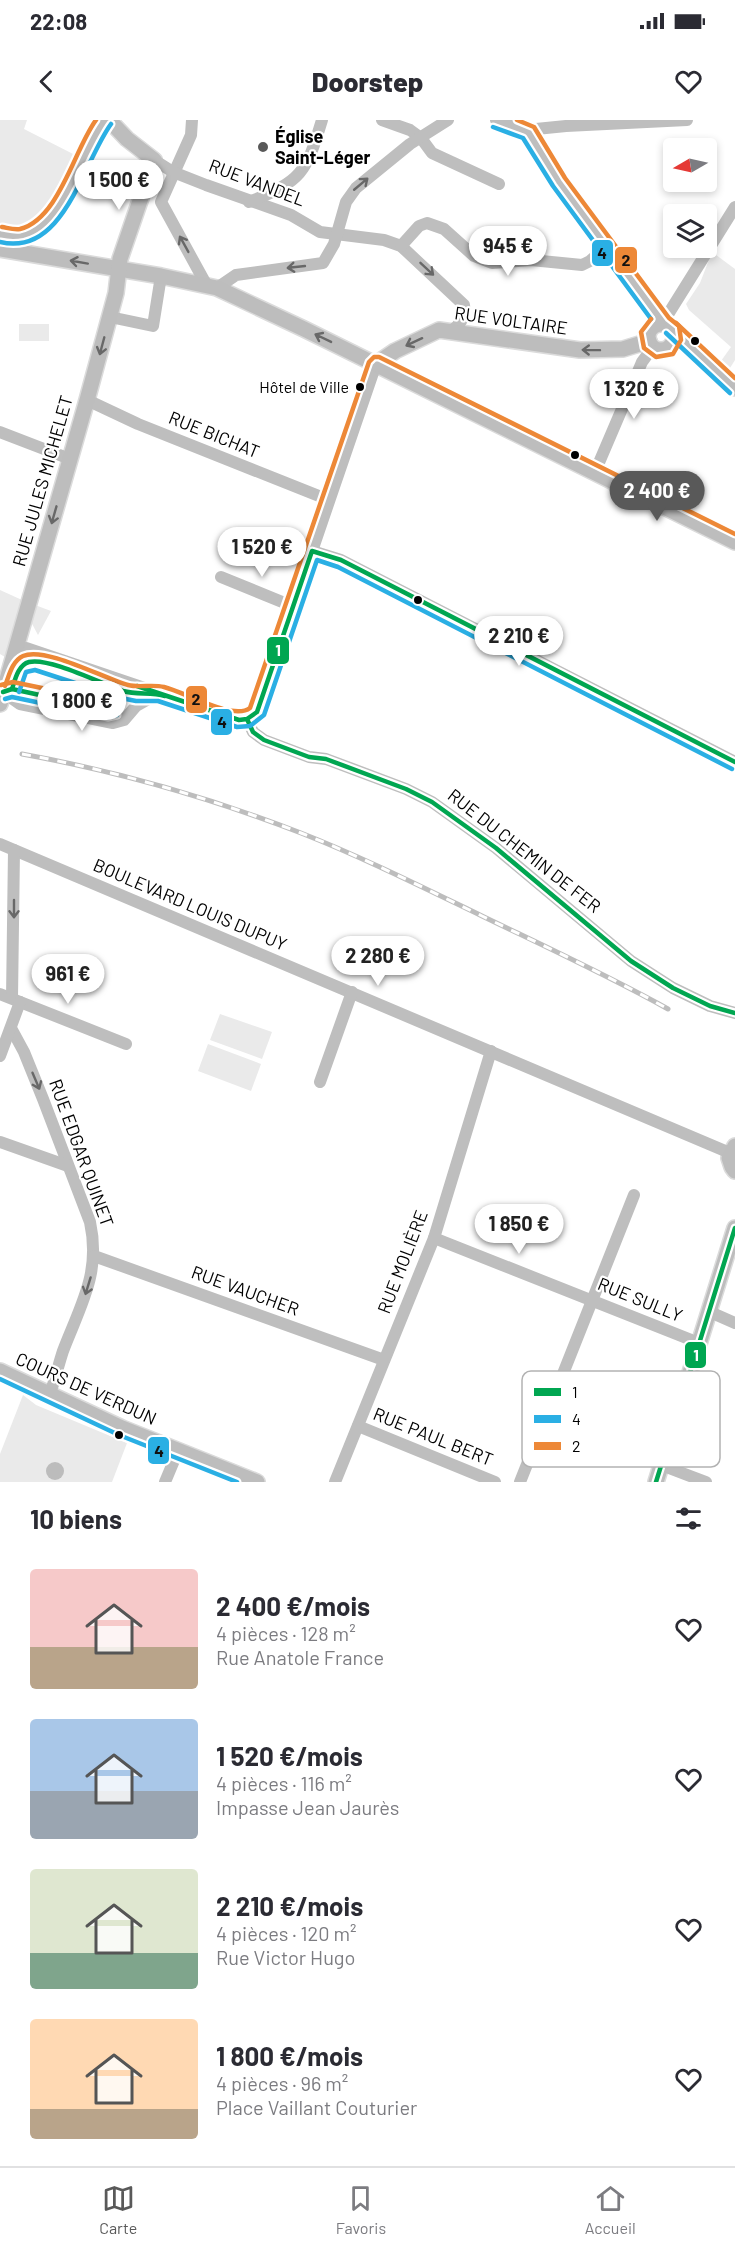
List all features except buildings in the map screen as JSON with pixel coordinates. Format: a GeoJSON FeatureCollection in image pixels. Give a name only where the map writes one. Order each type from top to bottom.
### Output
{"type":"FeatureCollection","features":[{"type":"Feature","properties":{"kind":"main road"},"geometry":{"type":"LineString","coordinates":[[0,234],[24,236],[50,219],[59,206],[90,140],[105,120]]}},
{"type":"Feature","properties":{"kind":"main road","name":"RUE VANDEL"},"geometry":{"type":"LineString","coordinates":[[109,120],[122,135],[154,160]]}},
{"type":"Feature","properties":{"kind":"main road","name":"RUE JULES MICHELET"},"geometry":{"type":"LineString","coordinates":[[1,695],[15,653],[110,317],[116,293],[120,259],[154,160]]}},
{"type":"Feature","properties":{"kind":"main road"},"geometry":{"type":"LineString","coordinates":[[0,249],[161,276],[212,287],[376,364],[735,542]]}},
{"type":"Feature","properties":{"kind":"main road"},"geometry":{"type":"LineString","coordinates":[[666,325],[674,337],[672,344],[667,349],[648,349],[648,334],[651,328],[657,324],[666,325],[735,388]]}},
{"type":"Feature","properties":{"kind":"main road","name":"RUE VOLTAIRE"},"geometry":{"type":"LineString","coordinates":[[376,364],[395,351],[439,330],[580,350],[648,349],[700,356]]}},
{"type":"Feature","properties":{"kind":"main road"},"geometry":{"type":"LineString","coordinates":[[732,1149],[730,1163],[735,1171]]}},
{"type":"Feature","properties":{"kind":"main road"},"geometry":{"type":"LineString","coordinates":[[690,1371],[735,1228]]}},
{"type":"Feature","properties":{"kind":"main road","name":"COURS DE VERDUN"},"geometry":{"type":"LineString","coordinates":[[0,1371],[50,1396],[257,1482]]}},
{"type":"Feature","properties":{"kind":"main road"},"geometry":{"type":"LineString","coordinates":[[656,1482],[660,1467]]}},
{"type":"Feature","properties":{"kind":"street"},"geometry":{"type":"LineString","coordinates":[[192,120],[191,135],[161,202],[212,287],[236,275],[323,263],[336,235],[346,202],[356,188],[410,144],[448,120]]}},
{"type":"Feature","properties":{"kind":"street"},"geometry":{"type":"LineString","coordinates":[[249,201],[278,190],[298,176],[310,159],[322,120]]}},
{"type":"Feature","properties":{"kind":"street"},"geometry":{"type":"LineString","coordinates":[[382,120],[410,130],[421,138],[432,153],[499,184]]}},
{"type":"Feature","properties":{"kind":"street"},"geometry":{"type":"LineString","coordinates":[[496,120],[528,132],[559,182],[666,325]]}},
{"type":"Feature","properties":{"kind":"street"},"geometry":{"type":"LineString","coordinates":[[528,132],[566,126],[687,120]]}},
{"type":"Feature","properties":{"kind":"street","name":"RUE VANDEL"},"geometry":{"type":"LineString","coordinates":[[154,160],[173,171],[291,215],[320,232],[384,240],[401,246]]}},
{"type":"Feature","properties":{"kind":"street"},"geometry":{"type":"LineString","coordinates":[[666,325],[667,316],[735,207]]}},
{"type":"Feature","properties":{"kind":"street"},"geometry":{"type":"LineString","coordinates":[[451,331],[462,321],[464,305],[401,246],[419,226],[427,223],[444,229],[474,256],[492,263],[531,260],[582,265],[607,246]]}},
{"type":"Feature","properties":{"kind":"street"},"geometry":{"type":"LineString","coordinates":[[110,317],[153,326],[161,276]]}},
{"type":"Feature","properties":{"kind":"street"},"geometry":{"type":"LineString","coordinates":[[594,472],[648,349]]}},
{"type":"Feature","properties":{"kind":"street"},"geometry":{"type":"LineString","coordinates":[[15,653],[26,648],[239,720],[247,719],[256,711],[376,364]]}},
{"type":"Feature","properties":{"kind":"street","name":"RUE BICHAT"},"geometry":{"type":"LineString","coordinates":[[87,400],[147,428],[329,500]]}},
{"type":"Feature","properties":{"kind":"street"},"geometry":{"type":"LineString","coordinates":[[0,432],[70,459]]}},
{"type":"Feature","properties":{"kind":"street"},"geometry":{"type":"LineString","coordinates":[[312,551],[341,560],[735,762]]}},
{"type":"Feature","properties":{"kind":"street"},"geometry":{"type":"LineString","coordinates":[[221,577],[292,606]]}},
{"type":"Feature","properties":{"kind":"street"},"geometry":{"type":"LineString","coordinates":[[1,695],[20,704],[113,723],[124,720],[136,706],[159,693]]}},
{"type":"Feature","properties":{"kind":"street","name":"RUE DU CHEMIN DE FER"},"geometry":{"type":"LineString","coordinates":[[247,719],[253,732],[264,740],[309,757],[326,759],[406,789],[432,802],[496,848],[639,966],[673,988],[710,1006],[735,1012]]}},
{"type":"Feature","properties":{"kind":"street","name":"BOULEVARD LOUIS DUPUY"},"geometry":{"type":"LineString","coordinates":[[0,844],[491,1051],[732,1149]]}},
{"type":"Feature","properties":{"kind":"street"},"geometry":{"type":"LineString","coordinates":[[0,1056],[11,1028],[14,850]]}},
{"type":"Feature","properties":{"kind":"street"},"geometry":{"type":"LineString","coordinates":[[320,1082],[352,992]]}},
{"type":"Feature","properties":{"kind":"street"},"geometry":{"type":"LineString","coordinates":[[11,998],[126,1044]]}},
{"type":"Feature","properties":{"kind":"street","name":"RUE EDGAR QUINET"},"geometry":{"type":"LineString","coordinates":[[11,1028],[43,1099],[90,1222],[94,1241],[89,1285],[62,1354],[50,1396]]}},
{"type":"Feature","properties":{"kind":"street","name":"RUE MOLIÈRE"},"geometry":{"type":"LineString","coordinates":[[335,1482],[434,1238],[491,1051]]}},
{"type":"Feature","properties":{"kind":"street"},"geometry":{"type":"LineString","coordinates":[[0,1142],[68,1166]]}},
{"type":"Feature","properties":{"kind":"street"},"geometry":{"type":"LineString","coordinates":[[564,1371],[634,1195]]}},
{"type":"Feature","properties":{"kind":"street","name":"RUE SULLY"},"geometry":{"type":"LineString","coordinates":[[434,1238],[699,1343]]}},
{"type":"Feature","properties":{"kind":"street","name":"RUE VAUCHER"},"geometry":{"type":"LineString","coordinates":[[94,1256],[384,1360]]}},
{"type":"Feature","properties":{"kind":"street"},"geometry":{"type":"LineString","coordinates":[[710,1312],[735,1323]]}},
{"type":"Feature","properties":{"kind":"street","name":"RUE PAUL BERT"},"geometry":{"type":"LineString","coordinates":[[357,1426],[495,1482]]}},
{"type":"Feature","properties":{"kind":"street"},"geometry":{"type":"LineString","coordinates":[[165,1482],[178,1451]]}},
{"type":"Feature","properties":{"kind":"street"},"geometry":{"type":"LineString","coordinates":[[520,1482],[526,1467]]}},
{"type":"Feature","properties":{"kind":"street"},"geometry":{"type":"LineString","coordinates":[[666,1467],[706,1482]]}},
{"type":"Feature","properties":{"kind":"shaded area"},"geometry":{"type":"Polygon","coordinates":[[[0,120],[27,120],[24,129],[79,157],[54,206],[25,229],[0,227],[0,120]]]}},
{"type":"Feature","properties":{"kind":"shaded area"},"geometry":{"type":"Polygon","coordinates":[[[717,256],[735,269],[735,360],[730,368],[721,361],[731,347],[689,310],[686,304],[700,283],[710,258],[717,258],[717,256]]]}},
{"type":"Feature","properties":{"kind":"shaded area"},"geometry":{"type":"Polygon","coordinates":[[[19,324],[49,324],[49,341],[19,341],[19,324]]]}},
{"type":"Feature","properties":{"kind":"shaded area"},"geometry":{"type":"Polygon","coordinates":[[[0,590],[22,600],[5,657],[0,654],[0,590]]]}},
{"type":"Feature","properties":{"kind":"shaded area"},"geometry":{"type":"Polygon","coordinates":[[[35,605],[51,611],[38,635],[30,620],[35,605]]]}},
{"type":"Feature","properties":{"kind":"shaded area"},"geometry":{"type":"Polygon","coordinates":[[[220,1014],[272,1032],[262,1059],[210,1040],[220,1014]]]}},
{"type":"Feature","properties":{"kind":"shaded area"},"geometry":{"type":"Polygon","coordinates":[[[208,1044],[261,1064],[251,1091],[198,1071],[208,1044]]]}},
{"type":"Feature","properties":{"kind":"shaded area"},"geometry":{"type":"Polygon","coordinates":[[[23,1395],[36,1405],[127,1443],[112,1482],[0,1482],[0,1454],[23,1395]]]}},
{"type":"Feature","properties":{"kind":"shaded area"},"geometry":{"type":"Polygon","coordinates":[[[55,1462],[61,1465],[64,1471],[61,1477],[55,1480],[49,1477],[46,1471],[49,1465],[55,1462]]]}},
{"type":"Feature","properties":{"kind":"railway"},"geometry":{"type":"LineString","coordinates":[[22,754],[163,787],[233,808],[301,833],[414,883],[668,1009]]}},
{"type":"Feature","properties":{"kind":"transit line","name":"2"},"geometry":{"type":"LineString","coordinates":[[2,227],[20,229],[34,223],[45,212],[64,182],[96,120]]}},
{"type":"Feature","properties":{"kind":"transit line","name":"2"},"geometry":{"type":"LineString","coordinates":[[517,120],[534,127],[565,178],[669,318],[679,326],[681,340],[673,354],[656,357],[644,348],[641,332],[651,319]]}},
{"type":"Feature","properties":{"kind":"transit line","name":"4"},"geometry":{"type":"LineString","coordinates":[[0,242],[22,243],[40,236],[56,222],[69,204],[111,124]]}},
{"type":"Feature","properties":{"kind":"transit line","name":"4"},"geometry":{"type":"LineString","coordinates":[[493,127],[523,138],[553,186],[651,319]]}},
{"type":"Feature","properties":{"kind":"transit line","name":"2"},"geometry":{"type":"LineString","coordinates":[[676,323],[735,378]]}},
{"type":"Feature","properties":{"kind":"transit line","name":"4"},"geometry":{"type":"LineString","coordinates":[[666,333],[730,393]]}},
{"type":"Feature","properties":{"kind":"transit line","name":"2"},"geometry":{"type":"LineString","coordinates":[[5,686],[11,669],[19,658],[33,654],[45,655],[128,685],[164,687],[232,711],[250,708],[369,362],[374,357],[379,357],[735,534]]}},
{"type":"Feature","properties":{"kind":"transit line","name":"1"},"geometry":{"type":"LineString","coordinates":[[137,686],[239,720],[247,719],[257,712],[312,551],[341,560],[735,762]]}},
{"type":"Feature","properties":{"kind":"transit line","name":"4"},"geometry":{"type":"LineString","coordinates":[[19,692],[26,672],[35,670],[121,698],[158,701],[237,727],[250,726],[264,715],[317,560],[338,567],[732,769]]}},
{"type":"Feature","properties":{"kind":"transit line","name":"1"},"geometry":{"type":"LineString","coordinates":[[12,689],[22,666],[29,662],[38,662],[62,667],[123,691],[165,696]]}},
{"type":"Feature","properties":{"kind":"transit line","name":"2"},"geometry":{"type":"LineString","coordinates":[[1,685],[13,682],[113,701]]}},
{"type":"Feature","properties":{"kind":"transit line","name":"1"},"geometry":{"type":"LineString","coordinates":[[3,692],[12,689],[109,710],[115,708]]}},
{"type":"Feature","properties":{"kind":"transit line","name":"4"},"geometry":{"type":"LineString","coordinates":[[5,699],[12,697],[108,717],[117,715]]}},
{"type":"Feature","properties":{"kind":"transit line","name":"1"},"geometry":{"type":"LineString","coordinates":[[247,719],[253,732],[264,740],[309,757],[326,759],[406,789],[432,802],[496,848],[631,961],[673,988],[710,1006],[735,1013]]}},
{"type":"Feature","properties":{"kind":"transit line","name":"1"},"geometry":{"type":"LineString","coordinates":[[691,1371],[735,1228]]}},
{"type":"Feature","properties":{"kind":"transit line","name":"4"},"geometry":{"type":"LineString","coordinates":[[0,1379],[119,1435],[237,1482]]}},
{"type":"Feature","properties":{"kind":"transit line","name":"1"},"geometry":{"type":"LineString","coordinates":[[656,1482],[661,1467]]}},
{"type":"Feature","properties":{"kind":"place","name":"Église Saint-Léger"},"geometry":{"type":"Point","coordinates":[263,147]}},
{"type":"Feature","properties":{"kind":"place","name":"Hôtel de Ville"},"geometry":{"type":"Point","coordinates":[360,387]}}]}
